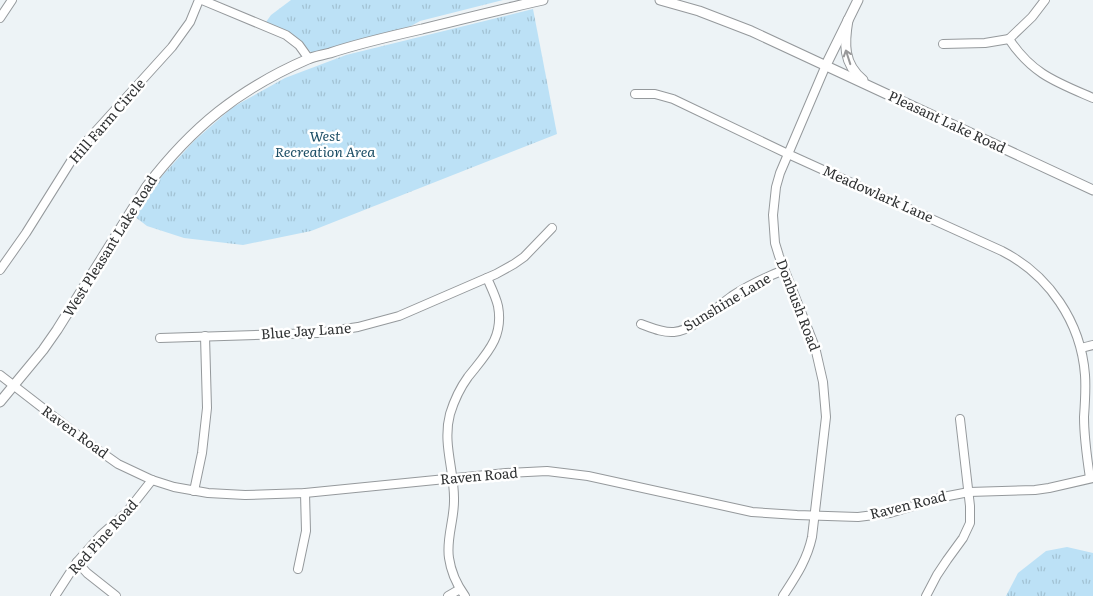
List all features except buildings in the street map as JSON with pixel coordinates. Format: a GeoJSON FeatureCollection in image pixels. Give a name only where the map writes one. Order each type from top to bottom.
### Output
{"type":"FeatureCollection","features":[{"type":"Feature","properties":{"kind":"street"},"geometry":{"type":"LineString","coordinates":[[0,18],[12,0]]}},
{"type":"Feature","properties":{"kind":"street"},"geometry":{"type":"LineString","coordinates":[[200,0],[286,35],[299,45],[309,59]]}},
{"type":"Feature","properties":{"kind":"street","name":"Hill Farm Circle"},"geometry":{"type":"LineString","coordinates":[[0,270],[26,233],[73,158],[172,46],[190,22],[200,0]]}},
{"type":"Feature","properties":{"kind":"street","name":"West Pleasant Lake Road"},"geometry":{"type":"LineString","coordinates":[[0,402],[57,330],[142,193],[162,166],[206,122],[230,103],[262,82],[309,59],[358,44],[543,0]]}},
{"type":"Feature","properties":{"kind":"street","name":"Pleasant Lake Road"},"geometry":{"type":"LineString","coordinates":[[660,0],[725,20],[826,65],[1093,190]]}},
{"type":"Feature","properties":{"kind":"street"},"geometry":{"type":"LineString","coordinates":[[826,65],[858,0]]}},
{"type":"Feature","properties":{"kind":"street"},"geometry":{"type":"LineString","coordinates":[[943,44],[985,43],[1009,39],[1032,17],[1045,0]]}},
{"type":"Feature","properties":{"kind":"street"},"geometry":{"type":"LineString","coordinates":[[848,20],[845,37],[847,56],[856,75],[870,87]]}},
{"type":"Feature","properties":{"kind":"street"},"geometry":{"type":"LineString","coordinates":[[1009,39],[1036,70],[1093,98]]}},
{"type":"Feature","properties":{"kind":"street","name":"Donbush Road"},"geometry":{"type":"LineString","coordinates":[[783,596],[806,558],[812,537],[826,417],[823,382],[815,347],[784,270],[776,243],[773,215],[776,187],[826,65]]}},
{"type":"Feature","properties":{"kind":"street","name":"Meadowlark Lane"},"geometry":{"type":"LineString","coordinates":[[635,94],[655,94],[673,99],[788,154],[1002,251],[1017,259],[1036,274],[1056,296],[1072,324],[1081,348],[1085,376],[1085,438],[1092,478]]}},
{"type":"Feature","properties":{"kind":"street","name":"Blue Jay Lane"},"geometry":{"type":"LineString","coordinates":[[160,338],[317,333],[358,327],[398,316],[503,271],[533,248],[552,228]]}},
{"type":"Feature","properties":{"kind":"street","name":"Sunshine Lane"},"geometry":{"type":"LineString","coordinates":[[641,324],[667,332],[691,327],[717,306],[742,290],[784,270]]}},
{"type":"Feature","properties":{"kind":"street"},"geometry":{"type":"LineString","coordinates":[[448,596],[463,593],[453,575],[449,559],[449,538],[454,505],[447,441],[450,415],[460,390],[491,348],[498,331],[497,304],[486,278]]}},
{"type":"Feature","properties":{"kind":"street"},"geometry":{"type":"LineString","coordinates":[[194,491],[206,423],[205,336]]}},
{"type":"Feature","properties":{"kind":"street"},"geometry":{"type":"LineString","coordinates":[[1081,348],[1093,345]]}},
{"type":"Feature","properties":{"kind":"street"},"geometry":{"type":"LineString","coordinates":[[0,376],[13,386]]}},
{"type":"Feature","properties":{"kind":"street","name":"Raven Road"},"geometry":{"type":"LineString","coordinates":[[13,386],[118,464],[152,480],[194,491],[226,495],[305,493],[526,471],[568,473],[602,478],[752,512],[858,517],[890,513],[953,494],[1035,490],[1092,478]]}},
{"type":"Feature","properties":{"kind":"street"},"geometry":{"type":"LineString","coordinates":[[926,596],[963,538],[971,514],[960,419]]}},
{"type":"Feature","properties":{"kind":"street","name":"Red Pine Road"},"geometry":{"type":"LineString","coordinates":[[55,596],[77,562],[126,513],[152,480]]}},
{"type":"Feature","properties":{"kind":"street"},"geometry":{"type":"LineString","coordinates":[[298,569],[306,531],[305,493]]}},
{"type":"Feature","properties":{"kind":"street"},"geometry":{"type":"LineString","coordinates":[[77,562],[87,573],[116,596]]}},
{"type":"Feature","properties":{"kind":"green space"},"geometry":{"type":"Polygon","coordinates":[[[291,0],[503,0],[420,21],[411,26],[312,53],[296,39],[266,22],[271,15],[291,0]]]}},
{"type":"Feature","properties":{"kind":"green space","name":"West Recreation Area"},"geometry":{"type":"Polygon","coordinates":[[[533,9],[557,134],[311,231],[243,245],[184,238],[147,226],[134,216],[162,176],[194,141],[233,107],[285,78],[346,55],[533,9]]]}},
{"type":"Feature","properties":{"kind":"green space"},"geometry":{"type":"Polygon","coordinates":[[[1067,547],[1093,553],[1093,596],[1006,596],[1018,573],[1046,551],[1067,547]]]}}]}
